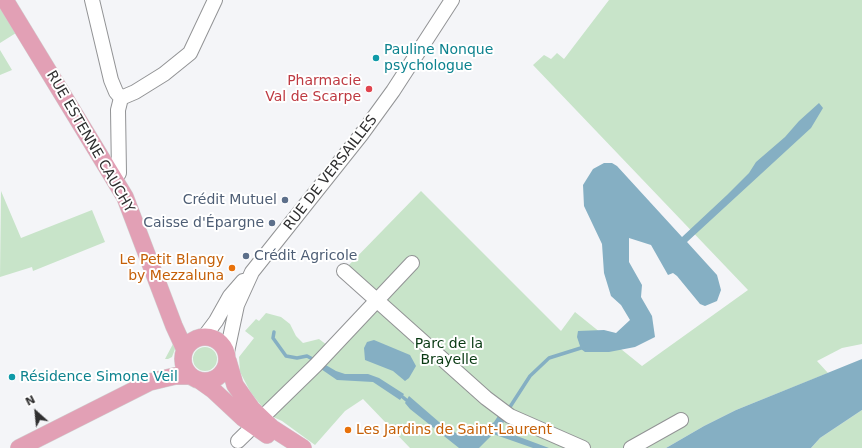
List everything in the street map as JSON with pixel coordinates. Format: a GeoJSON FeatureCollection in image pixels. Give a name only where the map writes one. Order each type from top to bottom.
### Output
{"type":"FeatureCollection","features":[{"type":"Feature","properties":{"kind":"main road","name":"RUE ESTENNE CAUCHY"},"geometry":{"type":"LineString","coordinates":[[5,0],[115,180],[134,216],[184,351]]}},
{"type":"Feature","properties":{"kind":"main road","name":"RUE ESTENNE CAUCHY"},"geometry":{"type":"LineString","coordinates":[[170,314],[184,330],[202,337]]}},
{"type":"Feature","properties":{"kind":"main road"},"geometry":{"type":"LineString","coordinates":[[150,382],[184,351],[190,342],[202,337],[218,340],[227,357],[230,375],[238,391],[252,409],[256,421],[278,432],[303,448]]}},
{"type":"Feature","properties":{"kind":"main road"},"geometry":{"type":"LineString","coordinates":[[184,351],[184,364],[195,378],[256,421],[289,448]]}},
{"type":"Feature","properties":{"kind":"main road"},"geometry":{"type":"LineString","coordinates":[[19,448],[150,382],[175,376],[210,381],[218,377],[225,369],[227,357]]}},
{"type":"Feature","properties":{"kind":"street"},"geometry":{"type":"LineString","coordinates":[[92,0],[111,80],[116,92],[121,98]]}},
{"type":"Feature","properties":{"kind":"street"},"geometry":{"type":"LineString","coordinates":[[121,98],[135,92],[164,74],[190,53],[215,0]]}},
{"type":"Feature","properties":{"kind":"street","name":"RUE DE VERSAILLES"},"geometry":{"type":"LineString","coordinates":[[227,357],[237,305],[252,272],[377,113],[452,0]]}},
{"type":"Feature","properties":{"kind":"street"},"geometry":{"type":"LineString","coordinates":[[115,180],[119,173],[118,110],[121,98]]}},
{"type":"Feature","properties":{"kind":"street"},"geometry":{"type":"LineString","coordinates":[[238,441],[256,421],[319,362],[412,263]]}},
{"type":"Feature","properties":{"kind":"street"},"geometry":{"type":"LineString","coordinates":[[344,271],[486,398],[505,411],[583,448]]}},
{"type":"Feature","properties":{"kind":"street"},"geometry":{"type":"LineString","coordinates":[[202,337],[216,321],[230,296],[252,272]]}},
{"type":"Feature","properties":{"kind":"street"},"geometry":{"type":"LineString","coordinates":[[631,448],[681,420]]}},
{"type":"Feature","properties":{"kind":"green space","name":"Parc de la Brayelle"},"geometry":{"type":"Polygon","coordinates":[[[609,0],[862,0],[862,344],[842,348],[817,361],[828,373],[736,410],[704,426],[666,448],[410,448],[363,399],[345,411],[315,445],[282,421],[269,415],[251,393],[240,372],[239,357],[254,338],[245,331],[256,319],[259,321],[266,313],[281,317],[290,324],[296,336],[303,343],[319,339],[327,345],[370,299],[346,268],[421,191],[561,331],[575,312],[642,366],[748,290],[533,65],[544,55],[551,59],[557,53],[564,59],[609,0]]]}},
{"type":"Feature","properties":{"kind":"green space"},"geometry":{"type":"Polygon","coordinates":[[[0,8],[16,33],[0,43],[0,8]]]}},
{"type":"Feature","properties":{"kind":"green space"},"geometry":{"type":"Polygon","coordinates":[[[0,50],[12,70],[0,75],[0,50]]]}},
{"type":"Feature","properties":{"kind":"green space"},"geometry":{"type":"Polygon","coordinates":[[[1,191],[21,238],[92,210],[105,242],[33,271],[32,267],[0,277],[1,191]]]}},
{"type":"Feature","properties":{"kind":"green space"},"geometry":{"type":"Polygon","coordinates":[[[174,342],[175,349],[172,357],[165,359],[174,342]]]}},
{"type":"Feature","properties":{"kind":"green space"},"geometry":{"type":"Polygon","coordinates":[[[205,347],[214,350],[217,359],[214,368],[205,371],[196,368],[193,359],[196,350],[205,347]]]}},
{"type":"Feature","properties":{"kind":"green space"},"geometry":{"type":"Polygon","coordinates":[[[862,410],[862,448],[811,448],[820,438],[862,410]]]}},
{"type":"Feature","properties":{"kind":"water"},"geometry":{"type":"Polygon","coordinates":[[[819,103],[823,108],[811,128],[687,242],[717,275],[721,290],[717,301],[705,306],[700,304],[677,276],[673,273],[668,275],[651,245],[629,238],[629,262],[642,285],[641,297],[652,316],[655,337],[635,347],[609,352],[585,352],[581,349],[577,337],[578,331],[604,330],[616,333],[630,320],[621,305],[611,296],[604,273],[602,244],[584,206],[583,185],[593,169],[604,163],[612,163],[617,166],[682,237],[749,173],[756,162],[785,137],[799,121],[819,103]]]}},
{"type":"Feature","properties":{"kind":"water"},"geometry":{"type":"Polygon","coordinates":[[[374,340],[410,355],[416,366],[409,378],[405,381],[393,371],[365,360],[364,348],[367,342],[374,340]]]}},
{"type":"Feature","properties":{"kind":"water"},"geometry":{"type":"Polygon","coordinates":[[[862,359],[862,410],[820,438],[811,448],[666,448],[704,426],[736,410],[862,359]]]}},
{"type":"Feature","properties":{"kind":"water"},"geometry":{"type":"Polygon","coordinates":[[[324,364],[345,374],[368,374],[379,378],[404,394],[400,400],[373,382],[337,380],[321,369],[324,364]]]}},
{"type":"Feature","properties":{"kind":"water"},"geometry":{"type":"Polygon","coordinates":[[[409,396],[446,428],[456,433],[470,435],[481,432],[494,422],[498,416],[503,419],[504,422],[498,429],[549,448],[533,448],[493,434],[479,448],[459,448],[410,409],[405,403],[409,396]]]}},
{"type":"Feature","properties":{"kind":"waterway"},"geometry":{"type":"LineString","coordinates":[[274,332],[273,338],[286,356],[297,358],[307,356],[316,361]]}},
{"type":"Feature","properties":{"kind":"waterway"},"geometry":{"type":"LineString","coordinates":[[508,410],[530,376],[549,358],[584,347]]}},
{"type":"Feature","properties":{"kind":"waterway"},"geometry":{"type":"LineString","coordinates":[[399,394],[410,403]]}},
{"type":"Feature","properties":{"kind":"place","name":"Pauline Nonque psychologue"},"geometry":{"type":"Point","coordinates":[376,58]}},
{"type":"Feature","properties":{"kind":"place","name":"Pharmacie Val de Scarpe"},"geometry":{"type":"Point","coordinates":[369,89]}},
{"type":"Feature","properties":{"kind":"place","name":"Crédit Mutuel"},"geometry":{"type":"Point","coordinates":[285,200]}},
{"type":"Feature","properties":{"kind":"place","name":"Caisse d'Épargne"},"geometry":{"type":"Point","coordinates":[272,223]}},
{"type":"Feature","properties":{"kind":"place","name":"Crédit Agricole"},"geometry":{"type":"Point","coordinates":[246,256]}},
{"type":"Feature","properties":{"kind":"place","name":"Le Petit Blangy by Mezzaluna"},"geometry":{"type":"Point","coordinates":[232,268]}},
{"type":"Feature","properties":{"kind":"place","name":"Résidence Simone Veil"},"geometry":{"type":"Point","coordinates":[12,377]}},
{"type":"Feature","properties":{"kind":"place","name":"Les Jardins de Saint-Laurent"},"geometry":{"type":"Point","coordinates":[348,430]}}]}
